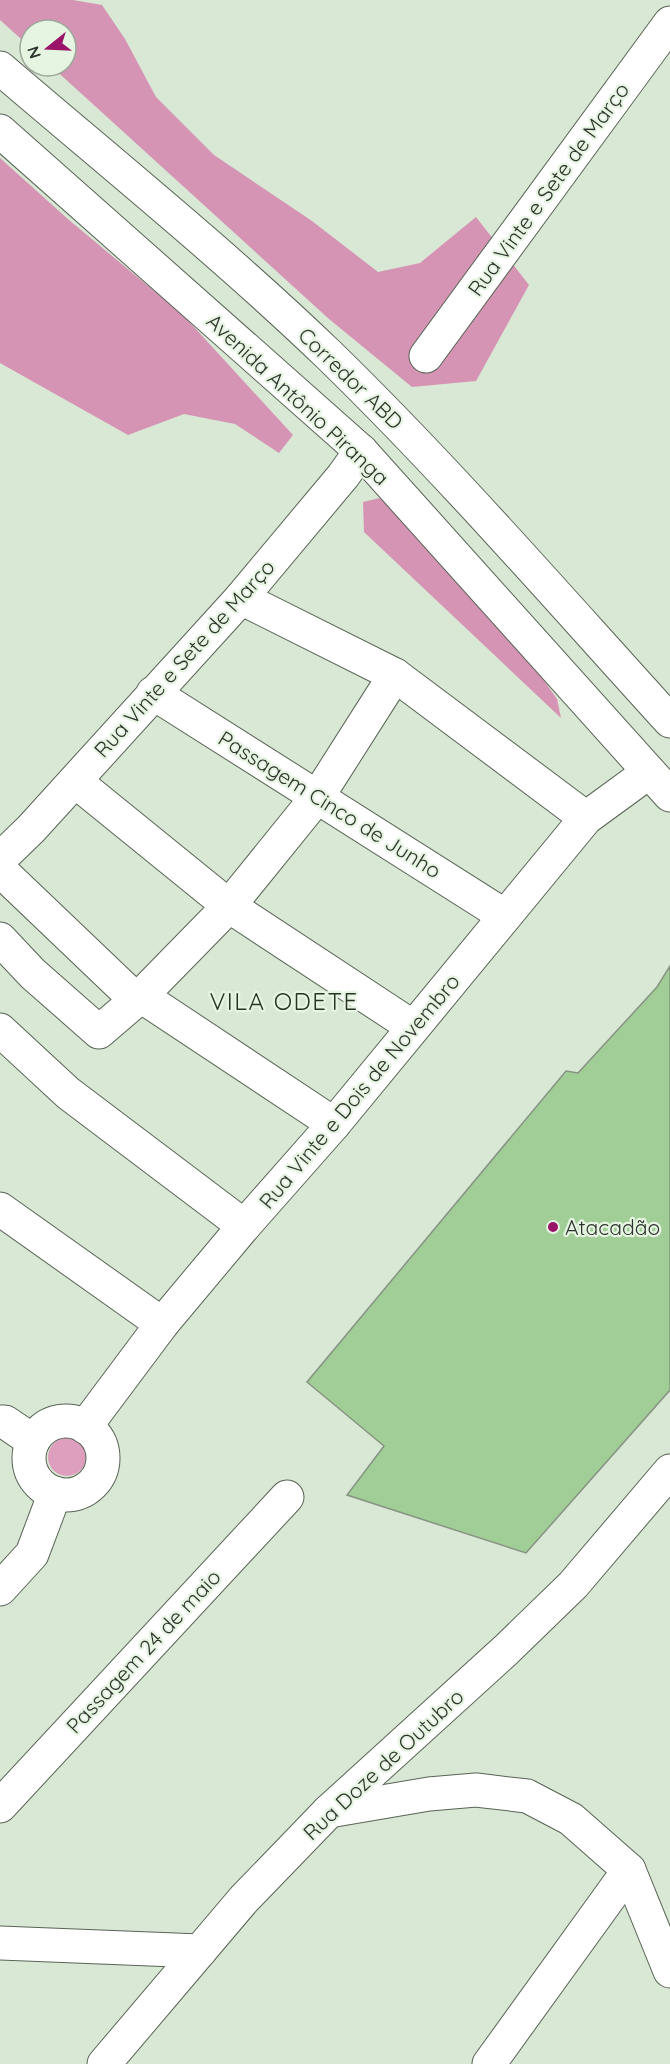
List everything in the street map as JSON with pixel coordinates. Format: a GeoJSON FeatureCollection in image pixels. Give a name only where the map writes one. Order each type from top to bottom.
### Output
{"type":"FeatureCollection","features":[{"type":"Feature","properties":{"kind":"street","name":"Rua Vinte e Sete de Março"},"geometry":{"type":"LineString","coordinates":[[426,356],[670,22]]}},
{"type":"Feature","properties":{"kind":"street","name":"Corredor ABD"},"geometry":{"type":"LineString","coordinates":[[0,68],[232,267],[328,354],[412,437],[670,722]]}},
{"type":"Feature","properties":{"kind":"street","name":"Avenida Antônio Piranga"},"geometry":{"type":"LineString","coordinates":[[0,131],[361,451],[659,784]]}},
{"type":"Feature","properties":{"kind":"street","name":"Rua Vinte e Sete de Março"},"geometry":{"type":"LineString","coordinates":[[0,859],[75,781],[241,598],[343,476],[361,451]]}},
{"type":"Feature","properties":{"kind":"street"},"geometry":{"type":"LineString","coordinates":[[241,598],[395,675],[586,818]]}},
{"type":"Feature","properties":{"kind":"street"},"geometry":{"type":"LineString","coordinates":[[0,939],[33,974],[99,1032],[141,996],[230,906],[318,796],[395,675]]}},
{"type":"Feature","properties":{"kind":"street","name":"Passagem Cinco de Junho"},"geometry":{"type":"LineString","coordinates":[[153,693],[505,916]]}},
{"type":"Feature","properties":{"kind":"street"},"geometry":{"type":"LineString","coordinates":[[75,781],[230,906],[413,1027]]}},
{"type":"Feature","properties":{"kind":"street","name":"Rua Vinte e Dois de Novembro"},"geometry":{"type":"LineString","coordinates":[[85,1427],[162,1324],[334,1124],[586,818],[659,784]]}},
{"type":"Feature","properties":{"kind":"street"},"geometry":{"type":"LineString","coordinates":[[0,870],[132,996],[141,996],[334,1124]]}},
{"type":"Feature","properties":{"kind":"street"},"geometry":{"type":"LineString","coordinates":[[0,1030],[68,1093],[244,1226]]}},
{"type":"Feature","properties":{"kind":"street"},"geometry":{"type":"LineString","coordinates":[[0,1209],[162,1324]]}},
{"type":"Feature","properties":{"kind":"street"},"geometry":{"type":"LineString","coordinates":[[2,1418],[33,1441]]}},
{"type":"Feature","properties":{"kind":"street"},"geometry":{"type":"LineString","coordinates":[[62,1421],[74,1422],[85,1427],[100,1444],[101,1468],[96,1479],[78,1493],[66,1495],[43,1487],[34,1478],[30,1466],[29,1453],[33,1441],[41,1430],[62,1421]]}},
{"type":"Feature","properties":{"kind":"street","name":"Rua Doze de Outubro"},"geometry":{"type":"LineString","coordinates":[[104,2064],[244,1899],[329,1811],[506,1650],[573,1585],[670,1471]]}},
{"type":"Feature","properties":{"kind":"street"},"geometry":{"type":"LineString","coordinates":[[0,1588],[32,1554],[55,1493]]}},
{"type":"Feature","properties":{"kind":"street","name":"Passagem 24 de maio"},"geometry":{"type":"LineString","coordinates":[[0,1806],[287,1497]]}},
{"type":"Feature","properties":{"kind":"street"},"geometry":{"type":"LineString","coordinates":[[329,1811],[429,1794],[476,1790],[527,1796],[571,1819],[629,1870],[670,1971]]}},
{"type":"Feature","properties":{"kind":"street"},"geometry":{"type":"LineString","coordinates":[[489,2064],[629,1870]]}},
{"type":"Feature","properties":{"kind":"street"},"geometry":{"type":"LineString","coordinates":[[0,1943],[200,1951]]}},
{"type":"Feature","properties":{"kind":"shaded area"},"geometry":{"type":"Polygon","coordinates":[[[0,0],[73,0],[102,5],[125,39],[156,97],[214,155],[312,221],[378,272],[420,263],[476,217],[529,285],[476,381],[412,387],[329,319],[64,78],[78,78],[78,18],[18,18],[18,36],[0,20],[0,0]]]}},
{"type":"Feature","properties":{"kind":"shaded area"},"geometry":{"type":"Polygon","coordinates":[[[0,158],[69,220],[183,315],[293,435],[279,453],[235,424],[184,414],[128,435],[0,363],[0,158]]]}},
{"type":"Feature","properties":{"kind":"shaded area"},"geometry":{"type":"Polygon","coordinates":[[[380,498],[509,631],[557,699],[561,718],[364,532],[363,502],[380,498]]]}},
{"type":"Feature","properties":{"kind":"shaded area"},"geometry":{"type":"Polygon","coordinates":[[[67,1438],[80,1444],[86,1457],[80,1470],[67,1476],[54,1470],[48,1457],[54,1444],[67,1438]]]}},
{"type":"Feature","properties":{"kind":"building","name":"Atacadão"},"geometry":{"type":"Polygon","coordinates":[[[670,966],[670,1390],[526,1553],[347,1495],[384,1446],[307,1382],[566,1071],[578,1073],[657,987],[670,966]]]}},
{"type":"Feature","properties":{"kind":"place","name":"Atacadão"},"geometry":{"type":"Point","coordinates":[553,1227]}},
{"type":"Feature","properties":{"kind":"district","name":"VILA ODETE"},"geometry":{"type":"Point","coordinates":[284,1001]}}]}
